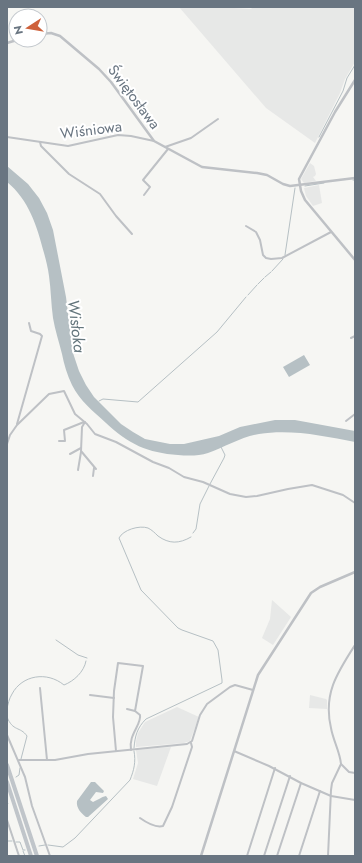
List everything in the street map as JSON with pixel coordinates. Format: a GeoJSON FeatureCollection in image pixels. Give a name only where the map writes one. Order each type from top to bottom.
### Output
{"type":"FeatureCollection","features":[{"type":"Feature","properties":{"kind":"highway"},"geometry":{"type":"LineString","coordinates":[[7,765],[37,856]]}},
{"type":"Feature","properties":{"kind":"highway"},"geometry":{"type":"LineString","coordinates":[[7,782],[31,856]]}},
{"type":"Feature","properties":{"kind":"street","name":"Świętosława"},"geometry":{"type":"LineString","coordinates":[[48,33],[60,36],[99,69],[111,82],[154,141],[202,167],[267,175],[285,185],[300,185],[355,178]]}},
{"type":"Feature","properties":{"kind":"street"},"geometry":{"type":"LineString","coordinates":[[355,80],[335,112],[300,176],[300,185],[305,200],[355,260]]}},
{"type":"Feature","properties":{"kind":"street"},"geometry":{"type":"LineString","coordinates":[[144,195],[150,187],[143,180],[167,148],[191,138],[218,119]]}},
{"type":"Feature","properties":{"kind":"street","name":"Wiśniowa"},"geometry":{"type":"LineString","coordinates":[[7,137],[71,146],[118,135],[154,141]]}},
{"type":"Feature","properties":{"kind":"street"},"geometry":{"type":"LineString","coordinates":[[40,142],[42,147],[69,174],[100,194],[116,216],[132,234]]}},
{"type":"Feature","properties":{"kind":"street"},"geometry":{"type":"LineString","coordinates":[[246,226],[253,229],[258,235],[264,256],[271,259],[284,257],[331,232]]}},
{"type":"Feature","properties":{"kind":"street"},"geometry":{"type":"LineString","coordinates":[[17,425],[42,336],[31,331],[29,323]]}},
{"type":"Feature","properties":{"kind":"street"},"geometry":{"type":"LineString","coordinates":[[351,338],[355,336]]}},
{"type":"Feature","properties":{"kind":"street"},"geometry":{"type":"LineString","coordinates":[[7,444],[8,434],[17,425],[49,394],[61,390],[65,392],[74,412],[97,436],[116,442],[153,462],[168,468],[182,477],[203,482],[230,494],[243,497],[253,497],[310,485],[343,495],[355,503]]}},
{"type":"Feature","properties":{"kind":"street"},"geometry":{"type":"LineString","coordinates":[[346,421],[355,414]]}},
{"type":"Feature","properties":{"kind":"street"},"geometry":{"type":"LineString","coordinates":[[59,441],[65,440],[64,430],[85,422]]}},
{"type":"Feature","properties":{"kind":"street"},"geometry":{"type":"LineString","coordinates":[[78,470],[82,427],[85,422]]}},
{"type":"Feature","properties":{"kind":"street"},"geometry":{"type":"LineString","coordinates":[[70,454],[81,450]]}},
{"type":"Feature","properties":{"kind":"street"},"geometry":{"type":"LineString","coordinates":[[81,450],[95,469],[93,476]]}},
{"type":"Feature","properties":{"kind":"street"},"geometry":{"type":"LineString","coordinates":[[201,856],[258,675],[308,597],[320,587],[355,572]]}},
{"type":"Feature","properties":{"kind":"street"},"geometry":{"type":"LineString","coordinates":[[355,645],[336,677],[329,698],[328,715],[341,764],[349,772],[355,773]]}},
{"type":"Feature","properties":{"kind":"street"},"geometry":{"type":"LineString","coordinates":[[116,751],[113,717],[118,663],[143,666],[135,711]]}},
{"type":"Feature","properties":{"kind":"street"},"geometry":{"type":"LineString","coordinates":[[140,818],[154,826],[163,826],[172,807],[192,747],[191,743],[200,715],[207,704],[235,685],[253,690]]}},
{"type":"Feature","properties":{"kind":"street"},"geometry":{"type":"LineString","coordinates":[[40,688],[47,760]]}},
{"type":"Feature","properties":{"kind":"street"},"geometry":{"type":"LineString","coordinates":[[90,695],[114,698]]}},
{"type":"Feature","properties":{"kind":"street"},"geometry":{"type":"LineString","coordinates":[[127,710],[135,711],[140,715],[140,719],[133,734],[131,750]]}},
{"type":"Feature","properties":{"kind":"street"},"geometry":{"type":"LineString","coordinates":[[7,734],[19,760],[30,791],[32,806],[50,856]]}},
{"type":"Feature","properties":{"kind":"street"},"geometry":{"type":"LineString","coordinates":[[19,760],[63,759],[88,754],[191,743]]}},
{"type":"Feature","properties":{"kind":"street"},"geometry":{"type":"LineString","coordinates":[[234,751],[275,768],[331,796],[355,800]]}},
{"type":"Feature","properties":{"kind":"street"},"geometry":{"type":"LineString","coordinates":[[329,856],[332,783],[341,764]]}},
{"type":"Feature","properties":{"kind":"street"},"geometry":{"type":"LineString","coordinates":[[247,856],[275,768]]}},
{"type":"Feature","properties":{"kind":"street"},"geometry":{"type":"LineString","coordinates":[[264,856],[290,776]]}},
{"type":"Feature","properties":{"kind":"street"},"geometry":{"type":"LineString","coordinates":[[277,856],[301,782]]}},
{"type":"Feature","properties":{"kind":"street"},"geometry":{"type":"LineString","coordinates":[[299,856],[320,791]]}},
{"type":"Feature","properties":{"kind":"street"},"geometry":{"type":"LineString","coordinates":[[7,820],[19,856]]}},
{"type":"Feature","properties":{"kind":"shaded area"},"geometry":{"type":"Polygon","coordinates":[[[179,7],[251,9],[253,7],[355,7],[355,62],[345,79],[340,93],[315,143],[266,108],[179,7]]]}},
{"type":"Feature","properties":{"kind":"shaded area"},"geometry":{"type":"Polygon","coordinates":[[[310,163],[314,166],[316,174],[313,177],[316,181],[304,183],[301,179],[310,163]]]}},
{"type":"Feature","properties":{"kind":"shaded area"},"geometry":{"type":"Polygon","coordinates":[[[7,166],[28,184],[39,198],[47,213],[53,230],[66,297],[73,353],[79,371],[94,397],[121,424],[145,439],[170,444],[184,444],[219,436],[240,427],[275,420],[295,420],[355,431],[355,442],[307,434],[283,432],[259,434],[246,437],[205,454],[186,456],[148,450],[122,437],[83,401],[72,385],[65,366],[52,313],[49,273],[41,243],[35,223],[27,205],[15,189],[7,182],[7,166]]]}},
{"type":"Feature","properties":{"kind":"shaded area"},"geometry":{"type":"Polygon","coordinates":[[[319,185],[322,203],[313,206],[306,196],[304,188],[319,185]]]}},
{"type":"Feature","properties":{"kind":"shaded area"},"geometry":{"type":"Polygon","coordinates":[[[304,355],[310,365],[289,377],[283,367],[304,355]]]}},
{"type":"Feature","properties":{"kind":"shaded area"},"geometry":{"type":"Polygon","coordinates":[[[272,600],[291,617],[273,645],[262,638],[270,619],[272,600]]]}},
{"type":"Feature","properties":{"kind":"shaded area"},"geometry":{"type":"Polygon","coordinates":[[[310,695],[326,699],[327,709],[309,708],[310,695]]]}},
{"type":"Feature","properties":{"kind":"shaded area"},"geometry":{"type":"Polygon","coordinates":[[[177,707],[199,717],[190,741],[184,743],[136,747],[138,733],[145,722],[177,707]]]}},
{"type":"Feature","properties":{"kind":"shaded area"},"geometry":{"type":"Polygon","coordinates":[[[171,747],[157,786],[133,779],[138,763],[136,750],[171,747]]]}},
{"type":"Feature","properties":{"kind":"shaded area"},"geometry":{"type":"Polygon","coordinates":[[[91,782],[95,782],[104,791],[103,793],[96,792],[90,800],[93,802],[106,796],[108,799],[88,817],[86,817],[78,808],[77,801],[91,782]]]}},
{"type":"Feature","properties":{"kind":"waterway"},"geometry":{"type":"LineString","coordinates":[[319,137],[343,91],[347,78],[355,65]]}},
{"type":"Feature","properties":{"kind":"waterway"},"geometry":{"type":"LineString","coordinates":[[305,186],[324,183]]}},
{"type":"Feature","properties":{"kind":"waterway"},"geometry":{"type":"LineString","coordinates":[[285,255],[295,188]]}},
{"type":"Feature","properties":{"kind":"waterway"},"geometry":{"type":"LineString","coordinates":[[272,271],[283,259]]}},
{"type":"Feature","properties":{"kind":"waterway"},"geometry":{"type":"LineString","coordinates":[[265,277],[271,272]]}},
{"type":"Feature","properties":{"kind":"waterway"},"geometry":{"type":"LineString","coordinates":[[258,284],[264,278]]}},
{"type":"Feature","properties":{"kind":"waterway"},"geometry":{"type":"LineString","coordinates":[[248,295],[257,285]]}},
{"type":"Feature","properties":{"kind":"waterway"},"geometry":{"type":"LineString","coordinates":[[99,401],[103,399],[138,402],[217,332],[246,297]]}},
{"type":"Feature","properties":{"kind":"waterway"},"geometry":{"type":"LineString","coordinates":[[210,484],[225,455],[221,447]]}},
{"type":"Feature","properties":{"kind":"waterway"},"geometry":{"type":"LineString","coordinates":[[193,533],[196,529],[200,504],[209,486]]}},
{"type":"Feature","properties":{"kind":"waterway"},"geometry":{"type":"LineString","coordinates":[[134,748],[137,732],[146,719],[222,683],[222,680],[218,650],[213,641],[178,628],[141,590],[119,538],[124,533],[140,527],[148,528],[162,539],[170,542],[178,542],[191,537]]}},
{"type":"Feature","properties":{"kind":"waterway"},"geometry":{"type":"LineString","coordinates":[[56,640],[78,655],[87,658]]}},
{"type":"Feature","properties":{"kind":"waterway"},"geometry":{"type":"LineString","coordinates":[[7,709],[9,700],[16,688],[28,679],[35,677],[50,678],[64,685],[78,676],[86,661]]}},
{"type":"Feature","properties":{"kind":"waterway"},"geometry":{"type":"LineString","coordinates":[[7,717],[9,722],[14,727],[22,731],[27,736],[21,759]]}},
{"type":"Feature","properties":{"kind":"waterway"},"geometry":{"type":"LineString","coordinates":[[48,845],[63,847],[75,838],[130,780],[133,773],[135,759],[134,751]]}},
{"type":"Feature","properties":{"kind":"waterway"},"geometry":{"type":"LineString","coordinates":[[16,777],[19,775],[20,768]]}},
{"type":"Feature","properties":{"kind":"waterway"},"geometry":{"type":"LineString","coordinates":[[7,801],[7,805]]}},
{"type":"Feature","properties":{"kind":"waterway"},"geometry":{"type":"LineString","coordinates":[[7,841],[12,841]]}},
{"type":"Feature","properties":{"kind":"waterway"},"geometry":{"type":"LineString","coordinates":[[16,842],[20,842],[23,850],[25,850]]}},
{"type":"Feature","properties":{"kind":"waterway"},"geometry":{"type":"LineString","coordinates":[[39,846],[45,845]]}},
{"type":"Feature","properties":{"kind":"waterway"},"geometry":{"type":"LineString","coordinates":[[23,851],[25,856]]}},
{"type":"Feature","properties":{"kind":"water label","name":"Wisłoka"},"geometry":{"type":"Point","coordinates":[77,326]}}]}
